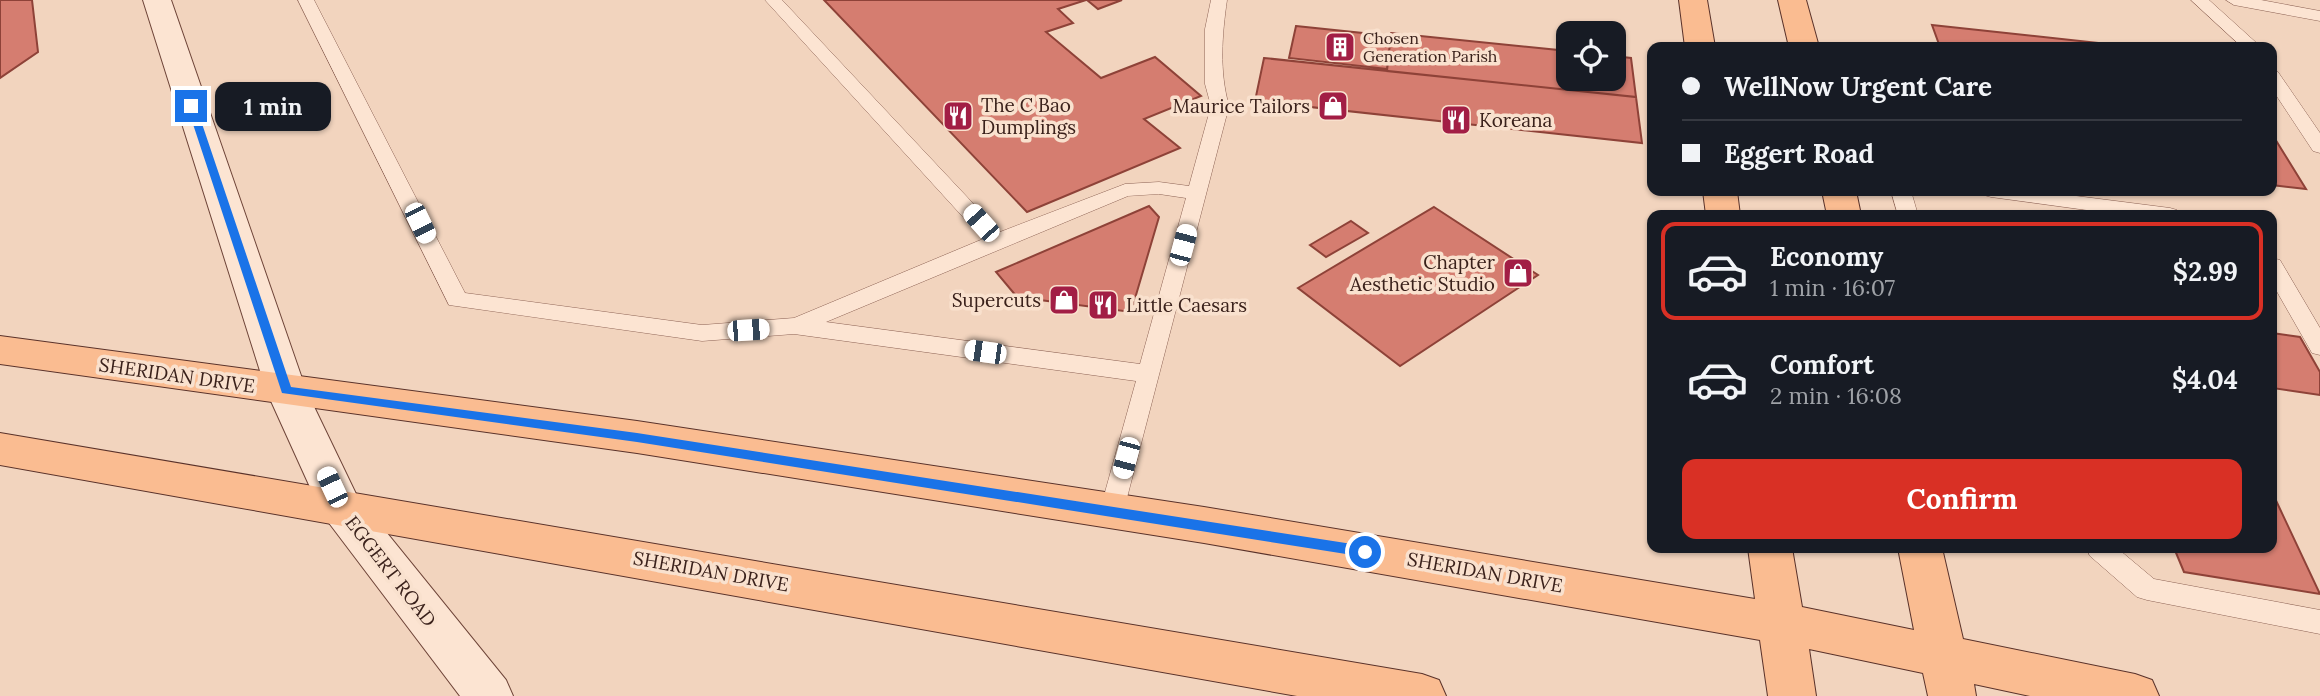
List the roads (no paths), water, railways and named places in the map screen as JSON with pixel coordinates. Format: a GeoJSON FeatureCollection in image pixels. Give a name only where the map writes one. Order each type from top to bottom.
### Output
{"type":"FeatureCollection","features":[{"type":"Feature","properties":{"kind":"main road"},"geometry":{"type":"LineString","coordinates":[[1693,0],[1699,42]]}},
{"type":"Feature","properties":{"kind":"main road"},"geometry":{"type":"LineString","coordinates":[[1792,0],[1803,42]]}},
{"type":"Feature","properties":{"kind":"main road","name":"SHERIDAN DRIVE"},"geometry":{"type":"LineString","coordinates":[[0,349],[637,437],[1113,510],[1780,623],[1949,676],[2135,696]]}},
{"type":"Feature","properties":{"kind":"main road","name":"SHERIDAN DRIVE"},"geometry":{"type":"LineString","coordinates":[[0,449],[1422,696]]}},
{"type":"Feature","properties":{"kind":"main road"},"geometry":{"type":"LineString","coordinates":[[1771,553],[1792,696]]}},
{"type":"Feature","properties":{"kind":"main road"},"geometry":{"type":"LineString","coordinates":[[1921,553],[1949,676]]}},
{"type":"Feature","properties":{"kind":"street","name":"EGGERT ROAD"},"geometry":{"type":"LineString","coordinates":[[157,0],[286,390],[341,507],[489,696]]}},
{"type":"Feature","properties":{"kind":"lane"},"geometry":{"type":"LineString","coordinates":[[306,0],[457,300],[702,333],[794,327],[1148,374]]}},
{"type":"Feature","properties":{"kind":"lane"},"geometry":{"type":"LineString","coordinates":[[773,0],[997,241]]}},
{"type":"Feature","properties":{"kind":"lane"},"geometry":{"type":"LineString","coordinates":[[1113,510],[1220,106],[1214,84],[1214,29],[1219,0]]}},
{"type":"Feature","properties":{"kind":"lane"},"geometry":{"type":"LineString","coordinates":[[2199,0],[2246,42]]}},
{"type":"Feature","properties":{"kind":"lane"},"geometry":{"type":"LineString","coordinates":[[2234,0],[2320,16]]}},
{"type":"Feature","properties":{"kind":"lane"},"geometry":{"type":"LineString","coordinates":[[2277,83],[2320,147]]}},
{"type":"Feature","properties":{"kind":"lane"},"geometry":{"type":"LineString","coordinates":[[794,327],[1125,190],[1159,188],[1197,193]]}},
{"type":"Feature","properties":{"kind":"lane"},"geometry":{"type":"LineString","coordinates":[[2028,196],[2133,210]]}},
{"type":"Feature","properties":{"kind":"lane"},"geometry":{"type":"LineString","coordinates":[[2277,273],[2320,346]]}},
{"type":"Feature","properties":{"kind":"lane"},"geometry":{"type":"LineString","coordinates":[[2105,553],[2147,589],[2320,622]]}},
{"type":"Feature","properties":{"kind":"place","name":"Chosen Generation Parish"},"geometry":{"type":"Point","coordinates":[1340,47]}},
{"type":"Feature","properties":{"kind":"place","name":"Maurice Tailors"},"geometry":{"type":"Point","coordinates":[1333,106]}},
{"type":"Feature","properties":{"kind":"place","name":"The C Bao Dumplings"},"geometry":{"type":"Point","coordinates":[958,116]}},
{"type":"Feature","properties":{"kind":"place","name":"Koreana"},"geometry":{"type":"Point","coordinates":[1456,120]}},
{"type":"Feature","properties":{"kind":"place","name":"Chapter Aesthetic Studio"},"geometry":{"type":"Point","coordinates":[1518,273]}},
{"type":"Feature","properties":{"kind":"place","name":"Supercuts"},"geometry":{"type":"Point","coordinates":[1064,300]}},
{"type":"Feature","properties":{"kind":"place","name":"Little Caesars"},"geometry":{"type":"Point","coordinates":[1103,305]}}]}
